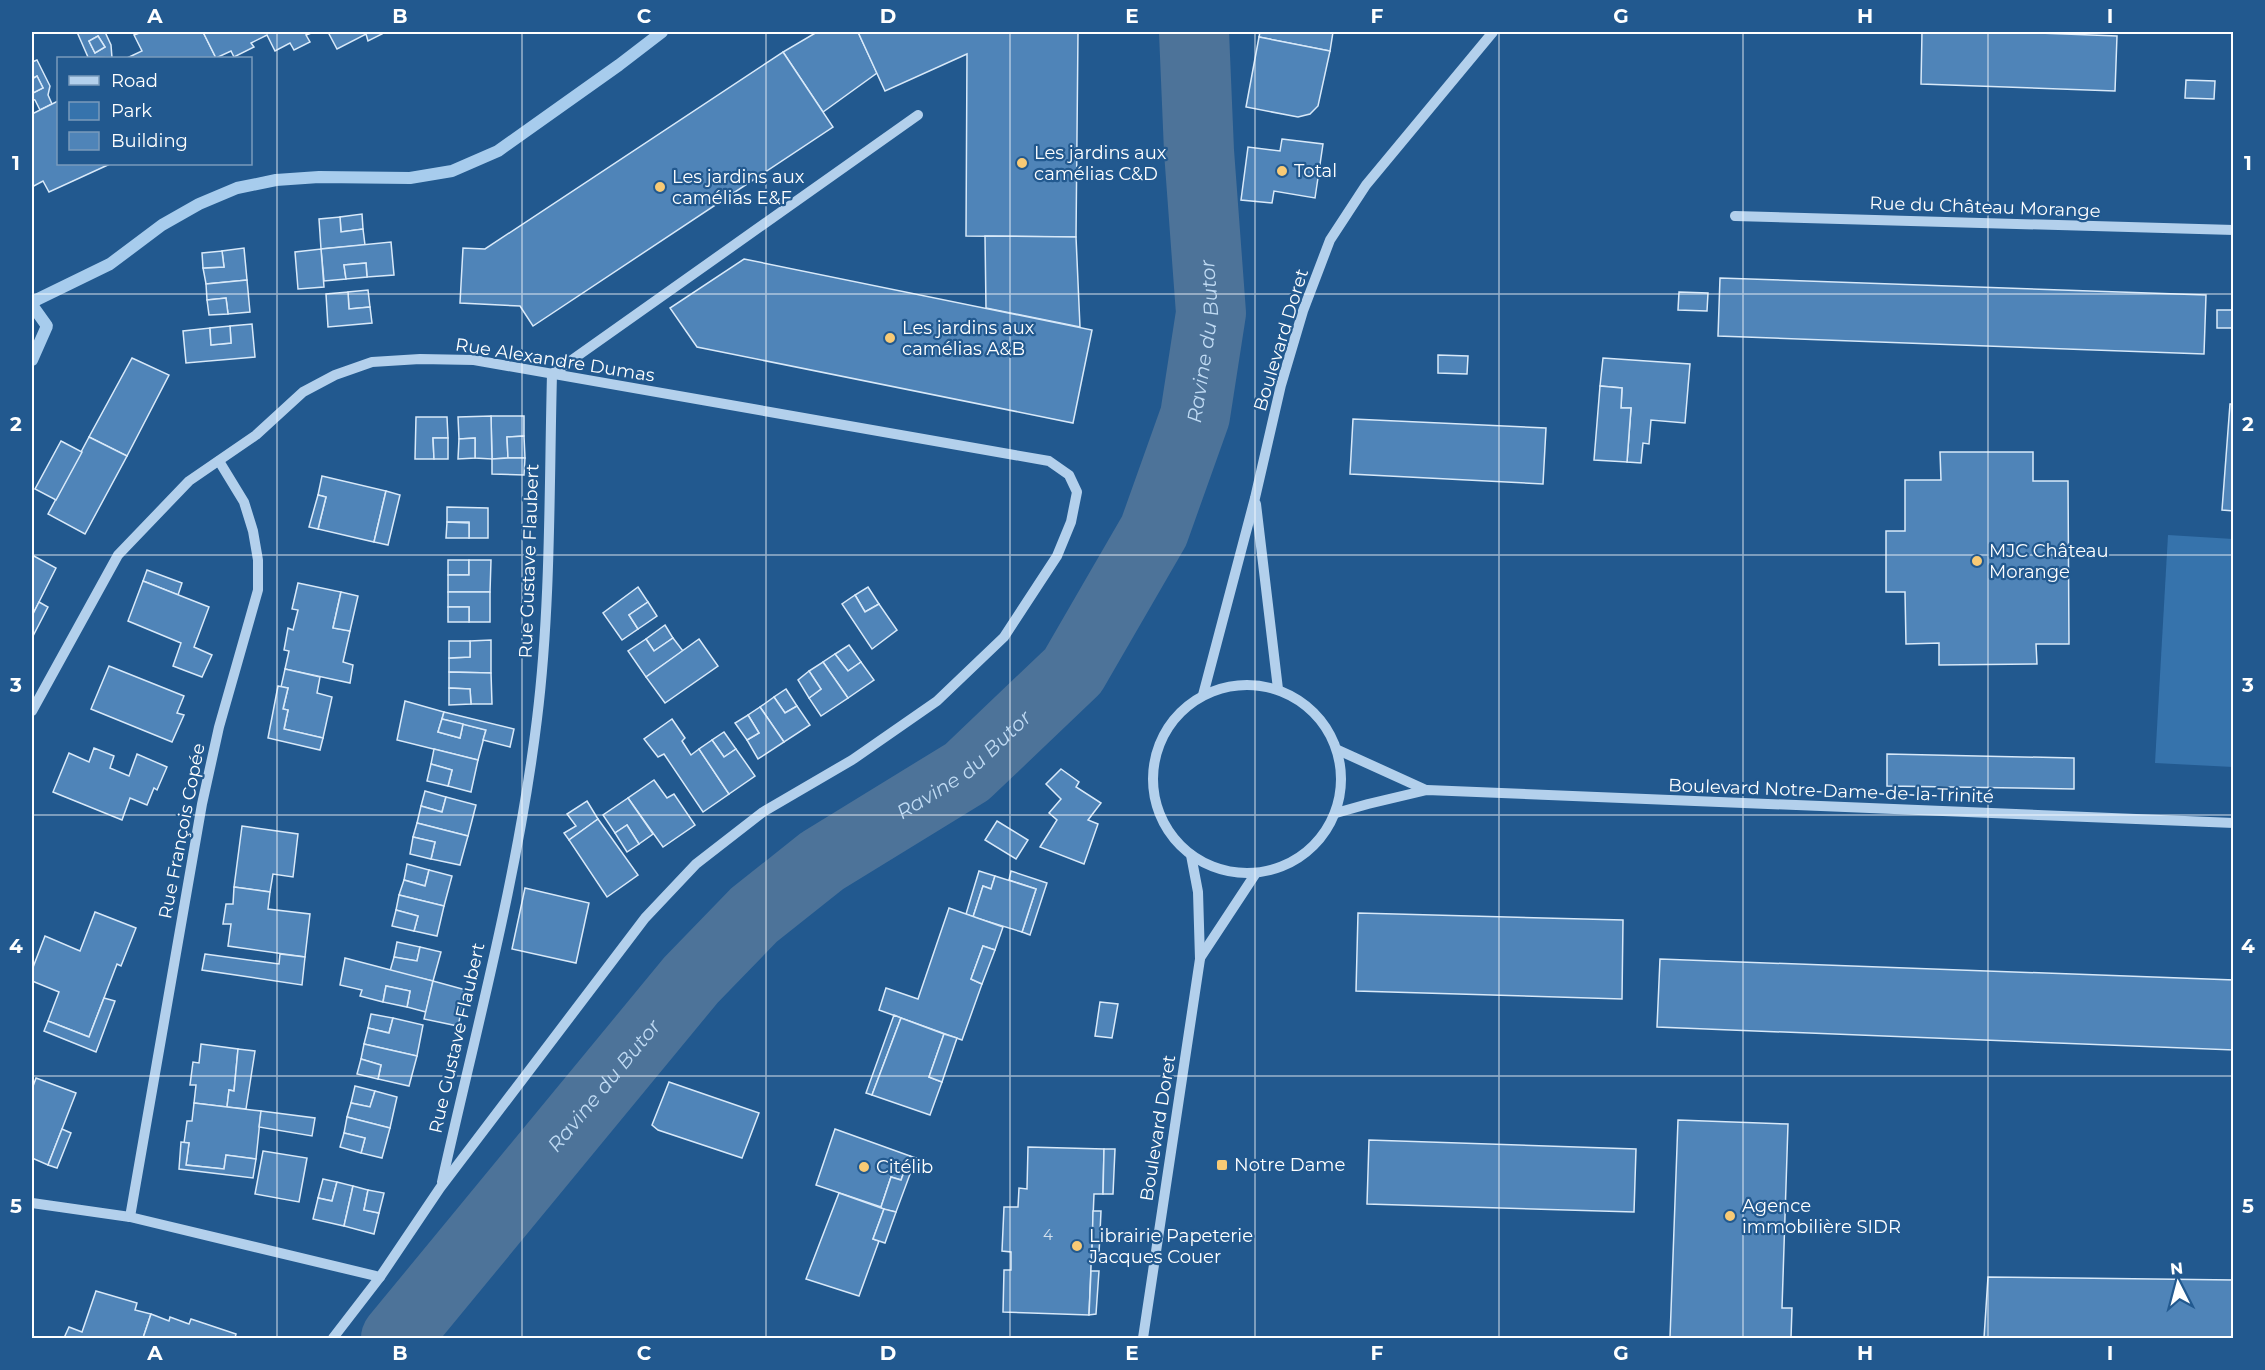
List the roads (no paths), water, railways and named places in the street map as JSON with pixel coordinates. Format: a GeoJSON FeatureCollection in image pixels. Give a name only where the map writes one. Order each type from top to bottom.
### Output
{"type":"FeatureCollection","features":[{"type":"Feature","properties":{"kind":"street","name":"Boulevard Doret"},"geometry":{"type":"LineString","coordinates":[[1203,695],[1256,498],[1281,386],[1303,311],[1330,240],[1366,185],[1493,32]]}},
{"type":"Feature","properties":{"kind":"street"},"geometry":{"type":"LineString","coordinates":[[552,374],[918,115]]}},
{"type":"Feature","properties":{"kind":"street","name":"Rue du Château Morange"},"geometry":{"type":"LineString","coordinates":[[1735,216],[2234,230]]}},
{"type":"Feature","properties":{"kind":"street","name":"Rue Alexandre Dumas"},"geometry":{"type":"LineString","coordinates":[[32,711],[118,555],[189,481],[255,435],[303,392],[335,375],[372,362],[420,359],[474,360],[1049,461]]}},
{"type":"Feature","properties":{"kind":"street","name":"Rue Gustave Flaubert"},"geometry":{"type":"LineString","coordinates":[[440,1188],[520,835],[537,718],[546,606],[552,374]]}},
{"type":"Feature","properties":{"kind":"street","name":"Rue François Copée"},"geometry":{"type":"LineString","coordinates":[[130,1217],[202,804],[219,727],[258,591],[258,560],[253,531],[244,502],[219,461]]}},
{"type":"Feature","properties":{"kind":"street","name":"Rue Gustave Flaubert"},"geometry":{"type":"LineString","coordinates":[[333,1338],[380,1277],[440,1188],[645,918],[696,864],[763,812],[852,760],[937,701],[1004,637],[1057,556],[1071,522],[1077,492],[1069,475],[1049,461]]}},
{"type":"Feature","properties":{"kind":"street","name":"Boulevard Doret"},"geometry":{"type":"LineString","coordinates":[[1256,498],[1278,689]]}},
{"type":"Feature","properties":{"kind":"street"},"geometry":{"type":"LineString","coordinates":[[1253,684],[1278,689],[1304,703],[1325,724],[1338,750],[1342,782],[1336,813],[1323,836],[1305,854],[1281,867],[1256,873],[1233,872],[1211,866],[1191,855],[1172,838],[1160,816],[1153,791],[1153,763],[1162,736],[1180,712],[1203,695],[1236,685],[1253,684]]}},
{"type":"Feature","properties":{"kind":"street","name":"Boulevard Notre-Dame-de-la-Trinité"},"geometry":{"type":"LineString","coordinates":[[1338,750],[1426,790]]}},
{"type":"Feature","properties":{"kind":"street","name":"Boulevard Notre-Dame-de-la-Trinité"},"geometry":{"type":"LineString","coordinates":[[1336,813],[1426,790],[2234,823]]}},
{"type":"Feature","properties":{"kind":"street","name":"Boulevard Doret"},"geometry":{"type":"LineString","coordinates":[[1143,1338],[1200,959],[1198,892],[1191,855]]}},
{"type":"Feature","properties":{"kind":"street","name":"Boulevard Doret"},"geometry":{"type":"LineString","coordinates":[[1200,959],[1256,873]]}},
{"type":"Feature","properties":{"kind":"street"},"geometry":{"type":"LineString","coordinates":[[32,1203],[130,1217],[380,1277]]}},
{"type":"Feature","properties":{"kind":"waterway"},"geometry":{"type":"LineString","coordinates":[[32,302],[110,264],[162,225],[199,204],[237,188],[276,180],[319,177],[410,178],[452,171],[498,151],[662,32]]}},
{"type":"Feature","properties":{"kind":"waterway","name":"Ravine du Butor"},"geometry":{"type":"LineString","coordinates":[[396,1338],[691,980],[754,915],[822,861],[967,772],[1073,671],[1154,531],[1195,416],[1211,313],[1199,151],[1194,32]]}},
{"type":"Feature","properties":{"kind":"waterway"},"geometry":{"type":"LineString","coordinates":[[32,305],[47,326],[32,360]]}},
{"type":"Feature","properties":{"kind":"place","name":"Les jardins aux camélias C&D"},"geometry":{"type":"Point","coordinates":[1022,163]}},
{"type":"Feature","properties":{"kind":"place","name":"Total"},"geometry":{"type":"Point","coordinates":[1282,171]}},
{"type":"Feature","properties":{"kind":"place","name":"Les jardins aux camélias E&F"},"geometry":{"type":"Point","coordinates":[660,187]}},
{"type":"Feature","properties":{"kind":"place","name":"Les jardins aux camélias A&B"},"geometry":{"type":"Point","coordinates":[890,338]}},
{"type":"Feature","properties":{"kind":"place","name":"MJC Château Morange"},"geometry":{"type":"Point","coordinates":[1977,561]}},
{"type":"Feature","properties":{"kind":"place","name":"Notre Dame"},"geometry":{"type":"Point","coordinates":[1222,1165]}},
{"type":"Feature","properties":{"kind":"place","name":"Citélib"},"geometry":{"type":"Point","coordinates":[864,1167]}},
{"type":"Feature","properties":{"kind":"place","name":"Agence immobilière SIDR"},"geometry":{"type":"Point","coordinates":[1730,1216]}},
{"type":"Feature","properties":{"kind":"place","name":"Librairie Papeterie Jacques Couer"},"geometry":{"type":"Point","coordinates":[1077,1246]}}]}
